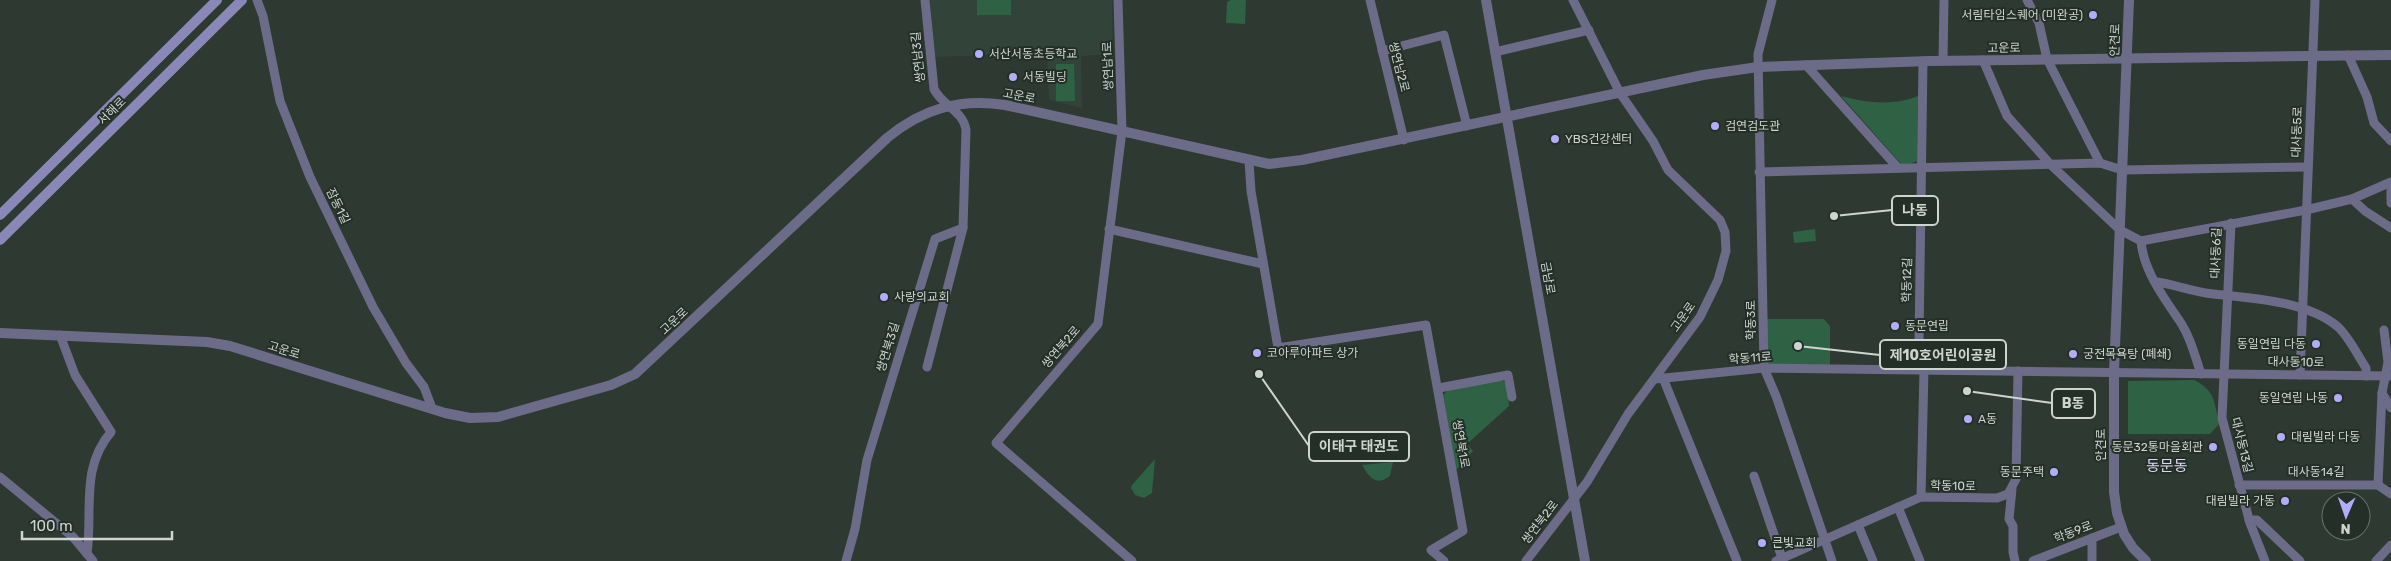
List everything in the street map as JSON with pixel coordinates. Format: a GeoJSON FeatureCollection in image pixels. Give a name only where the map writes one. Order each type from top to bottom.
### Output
{"type":"FeatureCollection","features":[{"type":"Feature","properties":{"kind":"main road","name":"서해로"},"geometry":{"type":"LineString","coordinates":[[0,215],[217,0]]}},
{"type":"Feature","properties":{"kind":"main road","name":"서해로"},"geometry":{"type":"LineString","coordinates":[[0,240],[242,0]]}},
{"type":"Feature","properties":{"kind":"street","name":"잠동1길"},"geometry":{"type":"LineString","coordinates":[[257,0],[263,16],[280,101],[310,177],[373,307],[406,363],[424,387],[432,408]]}},
{"type":"Feature","properties":{"kind":"street","name":"쌍연남3길"},"geometry":{"type":"LineString","coordinates":[[926,0],[934,86],[938,96],[948,105]]}},
{"type":"Feature","properties":{"kind":"street","name":"쌍연남1로"},"geometry":{"type":"LineString","coordinates":[[1109,229],[1122,131],[1118,0]]}},
{"type":"Feature","properties":{"kind":"street","name":"쌍연남2로"},"geometry":{"type":"LineString","coordinates":[[1370,0],[1404,140]]}},
{"type":"Feature","properties":{"kind":"street","name":"금남로"},"geometry":{"type":"LineString","coordinates":[[1486,0],[1585,561]]}},
{"type":"Feature","properties":{"kind":"street","name":"고운로"},"geometry":{"type":"LineString","coordinates":[[1572,0],[1620,93],[1653,141],[1668,170],[1716,215],[1723,226],[1726,239],[1724,263],[1707,305],[1659,379]]}},
{"type":"Feature","properties":{"kind":"street","name":"학동3로"},"geometry":{"type":"LineString","coordinates":[[1772,0],[1758,54],[1764,368],[1776,396],[1832,561]]}},
{"type":"Feature","properties":{"kind":"street"},"geometry":{"type":"LineString","coordinates":[[1943,61],[1944,0]]}},
{"type":"Feature","properties":{"kind":"street"},"geometry":{"type":"LineString","coordinates":[[2027,0],[2039,23],[2047,59],[2100,164]]}},
{"type":"Feature","properties":{"kind":"street","name":"안견로"},"geometry":{"type":"LineString","coordinates":[[2129,0],[2114,372],[2114,492],[2121,527],[2132,546],[2146,561]]}},
{"type":"Feature","properties":{"kind":"street","name":"대사동5로"},"geometry":{"type":"LineString","coordinates":[[2300,375],[2315,0]]}},
{"type":"Feature","properties":{"kind":"street"},"geometry":{"type":"LineString","coordinates":[[1496,52],[1589,30]]}},
{"type":"Feature","properties":{"kind":"street"},"geometry":{"type":"LineString","coordinates":[[1382,50],[1444,35],[1467,126]]}},
{"type":"Feature","properties":{"kind":"street"},"geometry":{"type":"LineString","coordinates":[[2348,55],[2366,97],[2374,123],[2391,141]]}},
{"type":"Feature","properties":{"kind":"street","name":"고운로"},"geometry":{"type":"LineString","coordinates":[[0,333],[187,340],[218,344],[470,418],[498,417],[601,388],[635,374],[887,138],[919,116],[948,105],[972,102],[998,104],[1267,164],[1286,163],[1404,140],[1703,75],[1758,68],[1983,60],[2391,55]]}},
{"type":"Feature","properties":{"kind":"street"},"geometry":{"type":"LineString","coordinates":[[1983,60],[2008,116],[2051,165],[2120,230],[2141,241],[2142,257],[2157,282],[2167,305],[2180,320],[2193,348],[2201,374]]}},
{"type":"Feature","properties":{"kind":"street","name":"학동12길"},"geometry":{"type":"LineString","coordinates":[[1921,498],[1924,370],[1919,340],[1923,62]]}},
{"type":"Feature","properties":{"kind":"street"},"geometry":{"type":"LineString","coordinates":[[1806,65],[1898,168]]}},
{"type":"Feature","properties":{"kind":"street"},"geometry":{"type":"LineString","coordinates":[[928,367],[963,228],[967,134],[962,117],[948,105]]}},
{"type":"Feature","properties":{"kind":"street"},"geometry":{"type":"LineString","coordinates":[[1109,229],[1263,264],[1251,191],[1249,161]]}},
{"type":"Feature","properties":{"kind":"street"},"geometry":{"type":"LineString","coordinates":[[1759,172],[2100,164],[2122,170],[2308,167]]}},
{"type":"Feature","properties":{"kind":"street"},"geometry":{"type":"LineString","coordinates":[[2231,223],[2306,210],[2352,199],[2391,182]]}},
{"type":"Feature","properties":{"kind":"street"},"geometry":{"type":"LineString","coordinates":[[2391,188],[2391,203]]}},
{"type":"Feature","properties":{"kind":"street"},"geometry":{"type":"LineString","coordinates":[[2352,199],[2365,211],[2391,228]]}},
{"type":"Feature","properties":{"kind":"street","name":"대사동6길"},"geometry":{"type":"LineString","coordinates":[[2141,241],[2231,223],[2223,374]]}},
{"type":"Feature","properties":{"kind":"street","name":"쌍연북3길"},"geometry":{"type":"LineString","coordinates":[[846,561],[855,529],[867,460],[935,238],[963,228]]}},
{"type":"Feature","properties":{"kind":"street","name":"쌍연북2로"},"geometry":{"type":"LineString","coordinates":[[1109,229],[1098,324],[996,443],[1132,561]]}},
{"type":"Feature","properties":{"kind":"street","name":"쌍연북1로"},"geometry":{"type":"LineString","coordinates":[[1263,264],[1278,348],[1426,325],[1439,388],[1463,531],[1431,550],[1444,561]]}},
{"type":"Feature","properties":{"kind":"street"},"geometry":{"type":"LineString","coordinates":[[2157,282],[2227,295],[2273,301],[2302,310],[2333,324],[2341,330],[2366,368],[2366,376]]}},
{"type":"Feature","properties":{"kind":"street"},"geometry":{"type":"LineString","coordinates":[[2384,330],[2388,376],[2382,393],[2378,485],[2391,494]]}},
{"type":"Feature","properties":{"kind":"street"},"geometry":{"type":"LineString","coordinates":[[60,335],[75,375],[111,432],[99,446],[93,463],[90,557]]}},
{"type":"Feature","properties":{"kind":"street","name":"학동11로"},"geometry":{"type":"LineString","coordinates":[[1659,379],[1764,368],[2114,372]]}},
{"type":"Feature","properties":{"kind":"street"},"geometry":{"type":"LineString","coordinates":[[2015,561],[2013,526],[2009,517],[2010,492],[2016,477],[2018,371]]}},
{"type":"Feature","properties":{"kind":"street","name":"대사동10로"},"geometry":{"type":"LineString","coordinates":[[2114,372],[2388,376]]}},
{"type":"Feature","properties":{"kind":"street","name":"대사동13길"},"geometry":{"type":"LineString","coordinates":[[2223,374],[2222,418],[2249,520],[2265,561]]}},
{"type":"Feature","properties":{"kind":"street"},"geometry":{"type":"LineString","coordinates":[[1439,388],[1508,375],[1512,397]]}},
{"type":"Feature","properties":{"kind":"street"},"geometry":{"type":"LineString","coordinates":[[1574,499],[1628,414],[1659,379],[1737,561]]}},
{"type":"Feature","properties":{"kind":"street"},"geometry":{"type":"LineString","coordinates":[[2382,393],[2391,408]]}},
{"type":"Feature","properties":{"kind":"street","name":"학동10로"},"geometry":{"type":"LineString","coordinates":[[1754,476],[1779,560],[1921,498],[1995,499],[2010,492]]}},
{"type":"Feature","properties":{"kind":"street"},"geometry":{"type":"LineString","coordinates":[[0,477],[73,537],[90,557]]}},
{"type":"Feature","properties":{"kind":"street","name":"대사동14길"},"geometry":{"type":"LineString","coordinates":[[2239,485],[2378,485]]}},
{"type":"Feature","properties":{"kind":"street","name":"쌍연북2로"},"geometry":{"type":"LineString","coordinates":[[1526,561],[1574,499]]}},
{"type":"Feature","properties":{"kind":"street"},"geometry":{"type":"LineString","coordinates":[[1898,507],[1920,561]]}},
{"type":"Feature","properties":{"kind":"street"},"geometry":{"type":"LineString","coordinates":[[2249,520],[2258,520],[2300,561]]}},
{"type":"Feature","properties":{"kind":"street"},"geometry":{"type":"LineString","coordinates":[[1858,524],[1873,561]]}},
{"type":"Feature","properties":{"kind":"street","name":"학동9로"},"geometry":{"type":"LineString","coordinates":[[2033,561],[2121,527]]}},
{"type":"Feature","properties":{"kind":"street"},"geometry":{"type":"LineString","coordinates":[[2092,538],[2092,561]]}},
{"type":"Feature","properties":{"kind":"street"},"geometry":{"type":"LineString","coordinates":[[2376,561],[2391,545]]}},
{"type":"Feature","properties":{"kind":"shaded area","name":"서산서동초등학교"},"geometry":{"type":"Polygon","coordinates":[[[930,0],[1112,0],[1113,54],[1081,56],[1082,108],[1049,100],[1047,53],[934,57],[930,0]]]}},
{"type":"Feature","properties":{"kind":"green space"},"geometry":{"type":"Polygon","coordinates":[[[977,0],[1011,0],[1011,15],[977,15],[977,0]]]}},
{"type":"Feature","properties":{"kind":"green space"},"geometry":{"type":"Polygon","coordinates":[[[1231,0],[1246,0],[1245,24],[1226,23],[1227,2],[1231,0]]]}},
{"type":"Feature","properties":{"kind":"green space"},"geometry":{"type":"Polygon","coordinates":[[[1056,64],[1074,64],[1075,101],[1056,101],[1056,64]]]}},
{"type":"Feature","properties":{"kind":"green space"},"geometry":{"type":"Polygon","coordinates":[[[1841,96],[1860,100],[1890,102],[1918,96],[1917,161],[1910,164],[1901,164],[1841,96]]]}},
{"type":"Feature","properties":{"kind":"green space"},"geometry":{"type":"Polygon","coordinates":[[[1815,229],[1816,241],[1794,243],[1793,232],[1815,229]]]}},
{"type":"Feature","properties":{"kind":"green space"},"geometry":{"type":"Polygon","coordinates":[[[1766,319],[1824,319],[1830,326],[1830,367],[1766,367],[1766,319]]]}},
{"type":"Feature","properties":{"kind":"green space"},"geometry":{"type":"Polygon","coordinates":[[[1501,380],[1507,384],[1509,406],[1467,444],[1473,451],[1456,470],[1443,395],[1448,390],[1501,380]]]}},
{"type":"Feature","properties":{"kind":"green space"},"geometry":{"type":"Polygon","coordinates":[[[2194,380],[2206,388],[2215,403],[2219,424],[2210,434],[2128,434],[2128,381],[2194,380]]]}},
{"type":"Feature","properties":{"kind":"green space"},"geometry":{"type":"Polygon","coordinates":[[[1155,459],[1152,493],[1144,498],[1135,495],[1131,488],[1132,485],[1155,459]]]}},
{"type":"Feature","properties":{"kind":"green space"},"geometry":{"type":"Polygon","coordinates":[[[1393,462],[1390,476],[1381,481],[1370,477],[1362,465],[1393,462]]]}},
{"type":"Feature","properties":{"kind":"place","name":"서림타임스퀘어 (미완공)"},"geometry":{"type":"Point","coordinates":[2093,15]}},
{"type":"Feature","properties":{"kind":"place","name":"서산서동초등학교"},"geometry":{"type":"Point","coordinates":[979,54]}},
{"type":"Feature","properties":{"kind":"place","name":"서동빌딩"},"geometry":{"type":"Point","coordinates":[1013,77]}},
{"type":"Feature","properties":{"kind":"place","name":"검연검도관"},"geometry":{"type":"Point","coordinates":[1715,126]}},
{"type":"Feature","properties":{"kind":"place","name":"YBS건강센터"},"geometry":{"type":"Point","coordinates":[1555,139]}},
{"type":"Feature","properties":{"kind":"place","name":"나동"},"geometry":{"type":"Point","coordinates":[1834,216]}},
{"type":"Feature","properties":{"kind":"place","name":"사랑의교회"},"geometry":{"type":"Point","coordinates":[884,297]}},
{"type":"Feature","properties":{"kind":"place","name":"동문연립"},"geometry":{"type":"Point","coordinates":[1895,326]}},
{"type":"Feature","properties":{"kind":"place","name":"동일연립 다동"},"geometry":{"type":"Point","coordinates":[2316,344]}},
{"type":"Feature","properties":{"kind":"place","name":"제10호어린이공원"},"geometry":{"type":"Point","coordinates":[1798,346]}},
{"type":"Feature","properties":{"kind":"place","name":"코아루아파트 상가"},"geometry":{"type":"Point","coordinates":[1257,353]}},
{"type":"Feature","properties":{"kind":"place","name":"궁전목욕탕 (폐쇄)"},"geometry":{"type":"Point","coordinates":[2073,354]}},
{"type":"Feature","properties":{"kind":"place","name":"이태구 태권도"},"geometry":{"type":"Point","coordinates":[1259,374]}},
{"type":"Feature","properties":{"kind":"place","name":"B동"},"geometry":{"type":"Point","coordinates":[1967,391]}},
{"type":"Feature","properties":{"kind":"place","name":"동일연립 나동"},"geometry":{"type":"Point","coordinates":[2338,398]}},
{"type":"Feature","properties":{"kind":"place","name":"A동"},"geometry":{"type":"Point","coordinates":[1968,419]}},
{"type":"Feature","properties":{"kind":"place","name":"대림빌라 다동"},"geometry":{"type":"Point","coordinates":[2281,437]}},
{"type":"Feature","properties":{"kind":"place","name":"동문32통마을회관"},"geometry":{"type":"Point","coordinates":[2213,447]}},
{"type":"Feature","properties":{"kind":"place","name":"동문주택"},"geometry":{"type":"Point","coordinates":[2054,472]}},
{"type":"Feature","properties":{"kind":"place","name":"대림빌라 가동"},"geometry":{"type":"Point","coordinates":[2285,501]}},
{"type":"Feature","properties":{"kind":"place","name":"큰빛교회"},"geometry":{"type":"Point","coordinates":[1762,543]}},
{"type":"Feature","properties":{"kind":"district","name":"동문동"},"geometry":{"type":"Point","coordinates":[2167,466]}}]}
